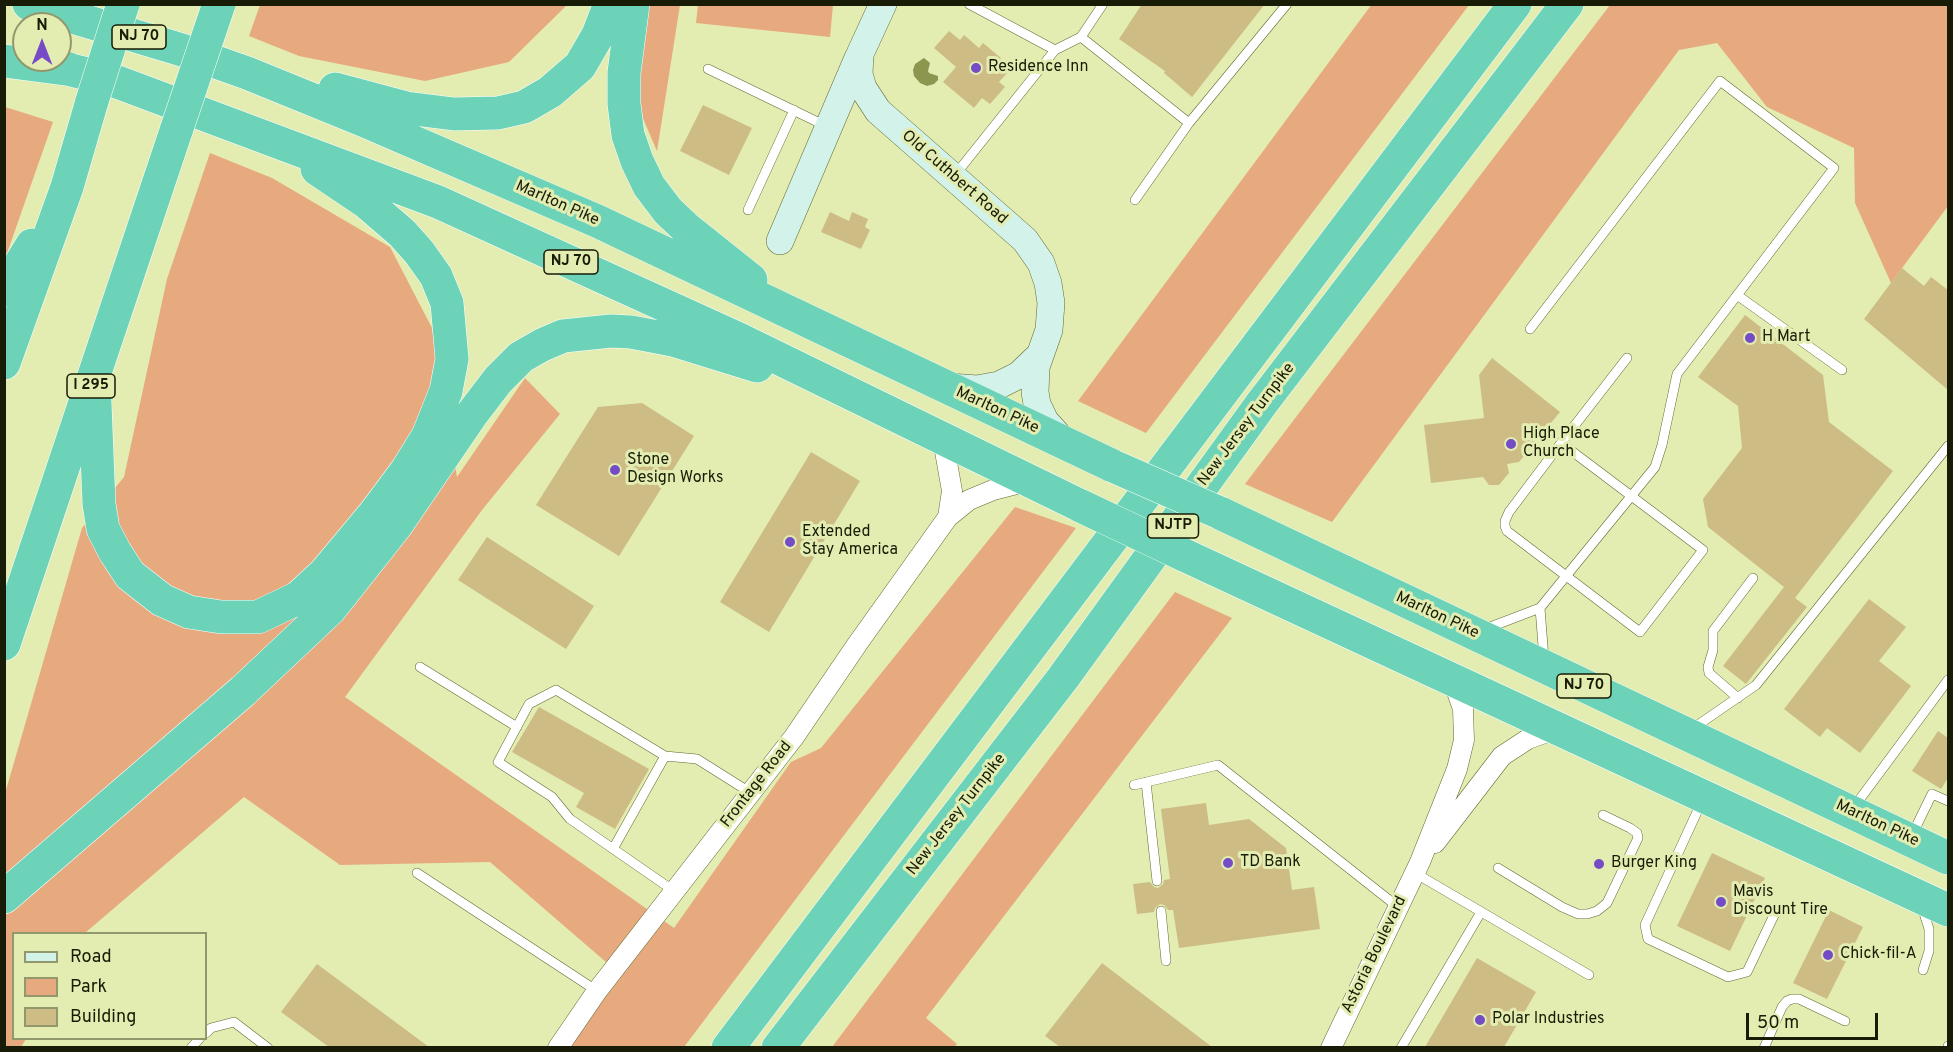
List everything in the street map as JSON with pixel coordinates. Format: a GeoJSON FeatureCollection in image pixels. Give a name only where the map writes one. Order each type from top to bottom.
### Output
{"type":"FeatureCollection","features":[{"type":"Feature","properties":{"kind":"highway","name":"Marlton Pike"},"geometry":{"type":"LineString","coordinates":[[29,4],[182,50],[247,73],[597,221],[1948,858]]}},
{"type":"Feature","properties":{"kind":"highway"},"geometry":{"type":"LineString","coordinates":[[4,363],[67,187],[123,4]]}},
{"type":"Feature","properties":{"kind":"highway","name":"I 295"},"geometry":{"type":"LineString","coordinates":[[4,644],[219,4]]}},
{"type":"Feature","properties":{"kind":"highway"},"geometry":{"type":"LineString","coordinates":[[247,73],[261,72],[308,81],[406,108],[454,114],[498,113],[524,107],[550,92],[580,66],[598,35],[610,4]]}},
{"type":"Feature","properties":{"kind":"highway"},"geometry":{"type":"LineString","coordinates":[[633,4],[624,73],[624,104],[628,135],[649,186],[668,211],[687,229],[795,315]]}},
{"type":"Feature","properties":{"kind":"highway","name":"NJTP"},"geometry":{"type":"LineString","coordinates":[[729,1047],[1515,4]]}},
{"type":"Feature","properties":{"kind":"highway","name":"New Jersey Turnpike"},"geometry":{"type":"LineString","coordinates":[[778,1047],[1063,678],[1262,403],[1567,4]]}},
{"type":"Feature","properties":{"kind":"highway","name":"NJ 70"},"geometry":{"type":"LineString","coordinates":[[72,69],[112,80],[438,202],[741,340],[850,395],[1182,554],[1948,910]]}},
{"type":"Feature","properties":{"kind":"highway"},"geometry":{"type":"LineString","coordinates":[[94,378],[99,504],[103,529],[130,575],[162,600],[189,612],[221,617],[258,617],[289,603],[305,592],[325,573],[375,513],[407,470],[428,436],[446,391],[452,359],[447,303],[436,276],[402,232],[366,202],[274,140]]}},
{"type":"Feature","properties":{"kind":"highway"},"geometry":{"type":"LineString","coordinates":[[4,290],[67,187]]}},
{"type":"Feature","properties":{"kind":"highway"},"geometry":{"type":"LineString","coordinates":[[4,897],[243,691],[330,609],[397,524],[472,414],[498,380],[521,357],[563,336],[592,332],[631,332],[673,340],[850,395]]}},
{"type":"Feature","properties":{"kind":"street","name":"Old Cuthbert Road"},"geometry":{"type":"LineString","coordinates":[[883,4],[860,54],[859,74],[862,88],[878,111],[1025,240],[1041,263],[1048,283],[1051,303],[1049,330],[1035,379],[1037,404],[1048,426],[1066,443]]}},
{"type":"Feature","properties":{"kind":"street"},"geometry":{"type":"LineString","coordinates":[[780,241],[860,54]]}},
{"type":"Feature","properties":{"kind":"street","name":"Old Cuthbert Road"},"geometry":{"type":"LineString","coordinates":[[941,384],[970,390],[992,387],[1019,375],[1040,355]]}},
{"type":"Feature","properties":{"kind":"street","name":"Frontage Road"},"geometry":{"type":"LineString","coordinates":[[943,440],[952,491],[948,517]]}},
{"type":"Feature","properties":{"kind":"street","name":"Frontage Road"},"geometry":{"type":"LineString","coordinates":[[558,1047],[597,991],[795,737],[858,643],[948,517],[969,500],[993,490],[1028,481]]}},
{"type":"Feature","properties":{"kind":"street","name":"Astoria Boulevard"},"geometry":{"type":"LineString","coordinates":[[1331,1047],[1418,868],[1458,770],[1464,740],[1463,709],[1454,680]]}},
{"type":"Feature","properties":{"kind":"street","name":"Astoria Boulevard"},"geometry":{"type":"LineString","coordinates":[[1418,868],[1502,756],[1528,739],[1558,728]]}},
{"type":"Feature","properties":{"kind":"lane"},"geometry":{"type":"LineString","coordinates":[[969,4],[1055,50]]}},
{"type":"Feature","properties":{"kind":"lane"},"geometry":{"type":"LineString","coordinates":[[954,177],[1055,50],[1081,37],[1103,4]]}},
{"type":"Feature","properties":{"kind":"lane"},"geometry":{"type":"LineString","coordinates":[[1135,200],[1189,123],[1287,4]]}},
{"type":"Feature","properties":{"kind":"lane"},"geometry":{"type":"LineString","coordinates":[[1081,37],[1189,123]]}},
{"type":"Feature","properties":{"kind":"lane"},"geometry":{"type":"LineString","coordinates":[[708,69],[829,127]]}},
{"type":"Feature","properties":{"kind":"lane"},"geometry":{"type":"LineString","coordinates":[[1473,633],[1540,608],[1655,467],[1677,374],[1834,168],[1720,81],[1530,329]]}},
{"type":"Feature","properties":{"kind":"lane"},"geometry":{"type":"LineString","coordinates":[[748,210],[794,110]]}},
{"type":"Feature","properties":{"kind":"lane"},"geometry":{"type":"LineString","coordinates":[[1737,295],[1842,370]]}},
{"type":"Feature","properties":{"kind":"lane"},"geometry":{"type":"LineString","coordinates":[[1562,443],[1703,550],[1640,632],[1507,531],[1505,526],[1509,512],[1627,358]]}},
{"type":"Feature","properties":{"kind":"lane"},"geometry":{"type":"LineString","coordinates":[[1685,733],[1756,685],[1948,446]]}},
{"type":"Feature","properties":{"kind":"lane"},"geometry":{"type":"LineString","coordinates":[[1738,698],[1710,673],[1708,667],[1713,650],[1713,631],[1753,578]]}},
{"type":"Feature","properties":{"kind":"lane"},"geometry":{"type":"LineString","coordinates":[[1540,608],[1545,667]]}},
{"type":"Feature","properties":{"kind":"lane"},"geometry":{"type":"LineString","coordinates":[[420,666],[517,727]]}},
{"type":"Feature","properties":{"kind":"lane"},"geometry":{"type":"LineString","coordinates":[[1850,812],[1948,680]]}},
{"type":"Feature","properties":{"kind":"lane"},"geometry":{"type":"LineString","coordinates":[[674,891],[570,819],[552,797],[498,762],[530,704],[556,690],[665,756],[697,759],[751,793]]}},
{"type":"Feature","properties":{"kind":"lane"},"geometry":{"type":"LineString","coordinates":[[614,849],[665,756]]}},
{"type":"Feature","properties":{"kind":"lane"},"geometry":{"type":"LineString","coordinates":[[1134,785],[1218,765],[1398,907]]}},
{"type":"Feature","properties":{"kind":"lane"},"geometry":{"type":"LineString","coordinates":[[1146,782],[1157,881]]}},
{"type":"Feature","properties":{"kind":"lane"},"geometry":{"type":"LineString","coordinates":[[1910,840],[1932,794],[1948,801]]}},
{"type":"Feature","properties":{"kind":"lane"},"geometry":{"type":"LineString","coordinates":[[1704,796],[1645,926],[1648,939],[1728,976],[1748,972],[1776,911]]}},
{"type":"Feature","properties":{"kind":"lane"},"geometry":{"type":"LineString","coordinates":[[1498,868],[1562,907],[1578,914],[1597,912],[1607,903],[1638,838],[1637,833],[1630,828],[1603,815]]}},
{"type":"Feature","properties":{"kind":"lane"},"geometry":{"type":"LineString","coordinates":[[1418,868],[1481,912],[1589,975]]}},
{"type":"Feature","properties":{"kind":"lane"},"geometry":{"type":"LineString","coordinates":[[417,873],[597,991]]}},
{"type":"Feature","properties":{"kind":"lane"},"geometry":{"type":"LineString","coordinates":[[1914,895],[1921,905],[1929,929],[1929,951],[1923,970]]}},
{"type":"Feature","properties":{"kind":"lane"},"geometry":{"type":"LineString","coordinates":[[1161,911],[1166,961]]}},
{"type":"Feature","properties":{"kind":"lane"},"geometry":{"type":"LineString","coordinates":[[1401,1047],[1481,912]]}},
{"type":"Feature","properties":{"kind":"lane"},"geometry":{"type":"LineString","coordinates":[[1764,1047],[1782,1007],[1792,999],[1799,999],[1845,1021]]}},
{"type":"Feature","properties":{"kind":"lane"},"geometry":{"type":"LineString","coordinates":[[207,1032],[211,1028],[234,1022],[268,1047]]}},
{"type":"Feature","properties":{"kind":"green space"},"geometry":{"type":"Polygon","coordinates":[[[260,4],[567,5],[509,62],[425,81],[299,56],[249,36],[260,4]]]}},
{"type":"Feature","properties":{"kind":"green space"},"geometry":{"type":"Polygon","coordinates":[[[1372,4],[1469,5],[1146,433],[1078,401],[1372,4]]]}},
{"type":"Feature","properties":{"kind":"green space"},"geometry":{"type":"Polygon","coordinates":[[[594,5],[680,5],[657,151],[594,5]]]}},
{"type":"Feature","properties":{"kind":"green space"},"geometry":{"type":"Polygon","coordinates":[[[698,5],[833,5],[830,37],[696,23],[698,5]]]}},
{"type":"Feature","properties":{"kind":"green space"},"geometry":{"type":"Polygon","coordinates":[[[1610,5],[1948,5],[1948,206],[1891,283],[1855,203],[1854,148],[1767,107],[1717,43],[1679,50],[1332,522],[1245,484],[1610,5]]]}},
{"type":"Feature","properties":{"kind":"green space"},"geometry":{"type":"Polygon","coordinates":[[[5,107],[53,122],[5,259],[5,107]]]}},
{"type":"Feature","properties":{"kind":"green space"},"geometry":{"type":"Polygon","coordinates":[[[210,153],[272,178],[390,247],[432,328],[457,477],[525,378],[560,414],[482,510],[345,697],[674,928],[791,762],[821,748],[1015,507],[1076,528],[684,1047],[568,1047],[621,975],[490,862],[340,865],[244,797],[86,932],[12,932],[12,1040],[25,1040],[21,1047],[5,1047],[4,797],[82,528],[124,477],[167,279],[210,153]]]}},
{"type":"Feature","properties":{"kind":"green space"},"geometry":{"type":"Polygon","coordinates":[[[1175,592],[1232,618],[926,1018],[957,1044],[954,1048],[832,1047],[1175,592]]]}},
{"type":"Feature","properties":{"kind":"shaded area"},"geometry":{"type":"Polygon","coordinates":[[[924,58],[930,63],[929,73],[938,76],[934,84],[927,86],[920,83],[914,76],[913,70],[915,64],[924,58]]]}},
{"type":"Feature","properties":{"kind":"building"},"geometry":{"type":"Polygon","coordinates":[[[1142,4],[1265,4],[1192,97],[1164,73],[1165,71],[1119,39],[1142,4]]]}},
{"type":"Feature","properties":{"kind":"building"},"geometry":{"type":"Polygon","coordinates":[[[949,31],[960,40],[964,35],[979,48],[983,43],[1001,58],[997,63],[1008,72],[999,82],[1005,87],[990,104],[982,98],[974,108],[943,82],[956,67],[934,48],[949,31]]]}},
{"type":"Feature","properties":{"kind":"building"},"geometry":{"type":"Polygon","coordinates":[[[703,105],[752,128],[729,175],[680,151],[703,105]]]}},
{"type":"Feature","properties":{"kind":"building"},"geometry":{"type":"Polygon","coordinates":[[[830,212],[849,221],[852,212],[868,219],[865,227],[870,230],[861,249],[821,232],[830,212]]]}},
{"type":"Feature","properties":{"kind":"building"},"geometry":{"type":"Polygon","coordinates":[[[1902,268],[1924,286],[1931,277],[1948,290],[1948,390],[1864,319],[1902,268]]]}},
{"type":"Feature","properties":{"kind":"building"},"geometry":{"type":"Polygon","coordinates":[[[1745,315],[1823,375],[1829,422],[1893,471],[1795,598],[1807,607],[1746,684],[1723,666],[1784,587],[1708,527],[1703,499],[1742,448],[1738,406],[1698,377],[1745,315]]]}},
{"type":"Feature","properties":{"kind":"building"},"geometry":{"type":"Polygon","coordinates":[[[1492,358],[1560,412],[1519,462],[1507,464],[1509,473],[1499,485],[1489,485],[1483,477],[1431,483],[1424,425],[1484,418],[1479,375],[1492,358]]]}},
{"type":"Feature","properties":{"kind":"building","name":"Stone Design Works"},"geometry":{"type":"Polygon","coordinates":[[[642,403],[694,436],[619,556],[536,505],[598,407],[642,403]]]}},
{"type":"Feature","properties":{"kind":"building","name":"Extended Stay America"},"geometry":{"type":"Polygon","coordinates":[[[811,452],[860,481],[769,632],[720,602],[811,452]]]}},
{"type":"Feature","properties":{"kind":"building"},"geometry":{"type":"Polygon","coordinates":[[[487,537],[594,606],[566,649],[458,580],[487,537]]]}},
{"type":"Feature","properties":{"kind":"building"},"geometry":{"type":"Polygon","coordinates":[[[1869,599],[1906,627],[1879,661],[1911,686],[1860,753],[1827,728],[1820,737],[1784,709],[1869,599]]]}},
{"type":"Feature","properties":{"kind":"building"},"geometry":{"type":"Polygon","coordinates":[[[539,707],[649,769],[615,829],[576,807],[584,793],[512,752],[539,707]]]}},
{"type":"Feature","properties":{"kind":"building"},"geometry":{"type":"Polygon","coordinates":[[[1938,731],[1948,738],[1948,778],[1941,789],[1912,771],[1938,731]]]}},
{"type":"Feature","properties":{"kind":"building","name":"TD Bank"},"geometry":{"type":"Polygon","coordinates":[[[1206,803],[1209,825],[1249,819],[1286,848],[1292,890],[1314,887],[1320,929],[1179,948],[1173,910],[1168,910],[1160,904],[1154,912],[1137,914],[1133,884],[1150,882],[1158,888],[1164,880],[1170,879],[1161,809],[1206,803]]]}},
{"type":"Feature","properties":{"kind":"building","name":"Mavis Discount Tire"},"geometry":{"type":"Polygon","coordinates":[[[1712,853],[1765,878],[1730,951],[1677,926],[1712,853]]]}},
{"type":"Feature","properties":{"kind":"building","name":"Chick-fil-A"},"geometry":{"type":"Polygon","coordinates":[[[1829,910],[1863,927],[1827,999],[1793,983],[1829,910]]]}},
{"type":"Feature","properties":{"kind":"building","name":"Polar Industries"},"geometry":{"type":"Polygon","coordinates":[[[1477,958],[1536,992],[1504,1047],[1425,1047],[1477,958]]]}},
{"type":"Feature","properties":{"kind":"building"},"geometry":{"type":"Polygon","coordinates":[[[1102,963],[1212,1047],[1060,1047],[1045,1036],[1102,963]]]}},
{"type":"Feature","properties":{"kind":"building"},"geometry":{"type":"Polygon","coordinates":[[[317,964],[429,1047],[329,1047],[281,1012],[317,964]]]}},
{"type":"Feature","properties":{"kind":"place","name":"Residence Inn"},"geometry":{"type":"Point","coordinates":[976,68]}},
{"type":"Feature","properties":{"kind":"place","name":"H Mart"},"geometry":{"type":"Point","coordinates":[1750,338]}},
{"type":"Feature","properties":{"kind":"place","name":"High Place Church"},"geometry":{"type":"Point","coordinates":[1511,444]}},
{"type":"Feature","properties":{"kind":"place","name":"Stone Design Works"},"geometry":{"type":"Point","coordinates":[615,470]}},
{"type":"Feature","properties":{"kind":"place","name":"Extended Stay America"},"geometry":{"type":"Point","coordinates":[790,542]}},
{"type":"Feature","properties":{"kind":"place","name":"TD Bank"},"geometry":{"type":"Point","coordinates":[1228,863]}},
{"type":"Feature","properties":{"kind":"place","name":"Burger King"},"geometry":{"type":"Point","coordinates":[1599,864]}},
{"type":"Feature","properties":{"kind":"place","name":"Mavis Discount Tire"},"geometry":{"type":"Point","coordinates":[1721,902]}},
{"type":"Feature","properties":{"kind":"place","name":"Chick-fil-A"},"geometry":{"type":"Point","coordinates":[1828,955]}},
{"type":"Feature","properties":{"kind":"place","name":"Polar Industries"},"geometry":{"type":"Point","coordinates":[1480,1020]}}]}
